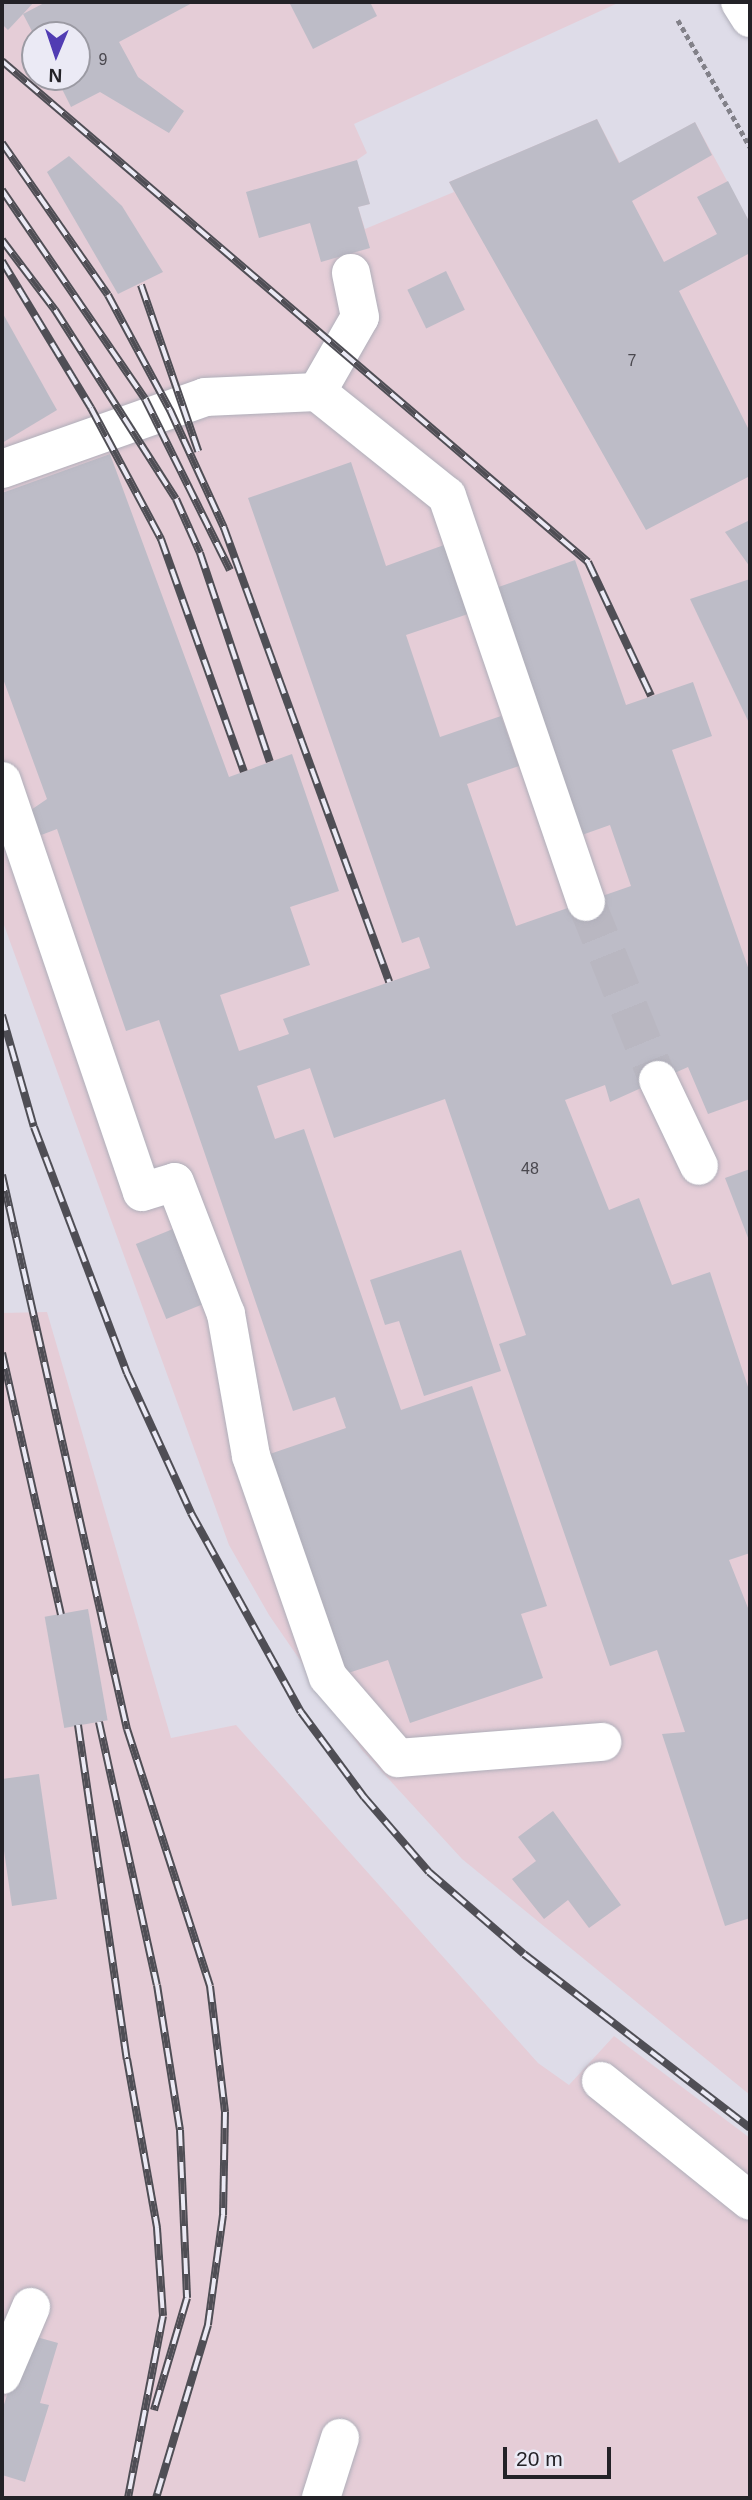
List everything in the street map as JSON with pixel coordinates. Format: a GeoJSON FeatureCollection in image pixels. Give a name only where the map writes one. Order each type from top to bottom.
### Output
{"type":"FeatureCollection","features":[{"type":"Feature","properties":{"kind":"street"},"geometry":{"type":"LineString","coordinates":[[740,2],[750,18]]}},
{"type":"Feature","properties":{"kind":"street"},"geometry":{"type":"LineString","coordinates":[[317,393],[360,317],[351,273]]}},
{"type":"Feature","properties":{"kind":"street"},"geometry":{"type":"LineString","coordinates":[[2,468],[205,397],[317,393],[447,496],[586,902]]}},
{"type":"Feature","properties":{"kind":"street"},"geometry":{"type":"LineString","coordinates":[[2,781],[142,1192],[175,1182],[226,1314],[251,1456],[328,1677],[398,1758],[602,1742]]}},
{"type":"Feature","properties":{"kind":"street"},"geometry":{"type":"LineString","coordinates":[[659,1080],[699,1166]]}},
{"type":"Feature","properties":{"kind":"street"},"geometry":{"type":"LineString","coordinates":[[601,2081],[750,2201]]}},
{"type":"Feature","properties":{"kind":"street"},"geometry":{"type":"LineString","coordinates":[[2,2375],[31,2307]]}},
{"type":"Feature","properties":{"kind":"street"},"geometry":{"type":"LineString","coordinates":[[321,2498],[340,2438]]}},
{"type":"Feature","properties":{"kind":"path"},"geometry":{"type":"LineString","coordinates":[[678,20],[750,147]]}},
{"type":"Feature","properties":{"kind":"shaded area"},"geometry":{"type":"Polygon","coordinates":[[[2,2],[620,2],[354,124],[367,153],[357,160],[370,204],[358,207],[365,229],[454,192],[449,182],[597,119],[620,163],[695,122],[750,223],[750,2095],[462,1859],[362,1750],[269,1615],[229,1545],[4,925],[2,2]]]}},
{"type":"Feature","properties":{"kind":"shaded area"},"geometry":{"type":"Polygon","coordinates":[[[47,1312],[171,1738],[236,1725],[538,2063],[569,2085],[614,2036],[750,2138],[750,2498],[2,2498],[2,1313],[47,1312]]]}},
{"type":"Feature","properties":{"kind":"building"},"geometry":{"type":"Polygon","coordinates":[[[2,2],[34,2],[8,30],[2,24],[2,2]]]}},
{"type":"Feature","properties":{"kind":"building"},"geometry":{"type":"Polygon","coordinates":[[[46,2],[194,2],[119,42],[138,77],[184,111],[169,133],[100,92],[71,107],[63,91],[91,91],[91,21],[27,21],[23,14],[46,2]]]}},
{"type":"Feature","properties":{"kind":"building"},"geometry":{"type":"Polygon","coordinates":[[[289,2],[370,2],[377,16],[313,49],[289,2]]]}},
{"type":"Feature","properties":{"kind":"building"},"geometry":{"type":"Polygon","coordinates":[[[597,119],[619,163],[695,122],[712,155],[632,201],[664,262],[717,234],[697,197],[728,181],[750,223],[750,253],[679,291],[750,432],[750,476],[646,530],[449,182],[597,119]]]}},
{"type":"Feature","properties":{"kind":"building"},"geometry":{"type":"Polygon","coordinates":[[[69,156],[122,206],[163,272],[118,294],[47,172],[69,156]]]}},
{"type":"Feature","properties":{"kind":"building"},"geometry":{"type":"Polygon","coordinates":[[[357,160],[370,204],[358,207],[370,248],[321,262],[310,223],[259,238],[246,192],[357,160]]]}},
{"type":"Feature","properties":{"kind":"building"},"geometry":{"type":"Polygon","coordinates":[[[446,271],[465,310],[426,328],[407,290],[446,271]]]}},
{"type":"Feature","properties":{"kind":"building"},"geometry":{"type":"Polygon","coordinates":[[[2,312],[57,410],[2,443],[2,312]]]}},
{"type":"Feature","properties":{"kind":"building"},"geometry":{"type":"Polygon","coordinates":[[[110,454],[229,777],[292,754],[339,891],[290,907],[310,965],[220,995],[239,1051],[289,1034],[283,1019],[430,968],[419,937],[402,943],[248,498],[351,462],[386,566],[444,545],[468,614],[406,635],[440,737],[501,716],[519,766],[467,784],[516,926],[631,886],[610,825],[579,836],[493,589],[575,560],[626,705],[693,682],[712,736],[672,750],[750,973],[750,1099],[708,1114],[688,1067],[610,1102],[605,1085],[565,1100],[609,1210],[639,1198],[672,1285],[710,1272],[750,1393],[750,1553],[729,1560],[750,1613],[750,1918],[725,1926],[662,1734],[685,1732],[657,1650],[610,1666],[499,1344],[526,1335],[445,1099],[334,1138],[310,1068],[257,1086],[275,1139],[304,1129],[401,1410],[472,1386],[547,1606],[521,1614],[543,1678],[410,1723],[388,1660],[336,1677],[261,1457],[346,1428],[335,1397],[293,1411],[159,1020],[126,1031],[57,829],[36,837],[28,812],[47,799],[2,676],[2,493],[110,454]]]}},
{"type":"Feature","properties":{"kind":"building"},"geometry":{"type":"Polygon","coordinates":[[[750,520],[750,567],[725,532],[750,520]]]}},
{"type":"Feature","properties":{"kind":"building"},"geometry":{"type":"Polygon","coordinates":[[[750,579],[750,725],[690,599],[750,579]]]}},
{"type":"Feature","properties":{"kind":"building"},"geometry":{"type":"Polygon","coordinates":[[[750,1169],[750,1243],[725,1178],[750,1169]]]}},
{"type":"Feature","properties":{"kind":"building"},"geometry":{"type":"Polygon","coordinates":[[[173,1229],[203,1304],[166,1319],[136,1244],[173,1229]]]}},
{"type":"Feature","properties":{"kind":"building"},"geometry":{"type":"Polygon","coordinates":[[[461,1250],[501,1371],[424,1396],[399,1321],[385,1325],[370,1280],[461,1250]]]}},
{"type":"Feature","properties":{"kind":"building"},"geometry":{"type":"Polygon","coordinates":[[[88,1609],[108,1720],[64,1728],[45,1617],[88,1609]]]}},
{"type":"Feature","properties":{"kind":"building"},"geometry":{"type":"Polygon","coordinates":[[[39,1774],[57,1899],[12,1906],[2,1837],[2,1779],[39,1774]]]}},
{"type":"Feature","properties":{"kind":"building"},"geometry":{"type":"Polygon","coordinates":[[[553,1811],[621,1905],[589,1928],[568,1900],[544,1919],[512,1879],[536,1861],[518,1837],[553,1811]]]}},
{"type":"Feature","properties":{"kind":"building"},"geometry":{"type":"Polygon","coordinates":[[[26,2334],[58,2343],[40,2403],[49,2405],[25,2482],[2,2475],[2,2411],[26,2334]]]}},
{"type":"Feature","properties":{"kind":"tunnel"},"geometry":{"type":"LineString","coordinates":[[586,902],[658,1080]]}},
{"type":"Feature","properties":{"kind":"railway"},"geometry":{"type":"LineString","coordinates":[[2,61],[588,562],[651,696]]}},
{"type":"Feature","properties":{"kind":"railway"},"geometry":{"type":"LineString","coordinates":[[2,143],[108,295],[170,410],[224,528],[389,982]]}},
{"type":"Feature","properties":{"kind":"railway"},"geometry":{"type":"LineString","coordinates":[[2,190],[145,399],[230,570]]}},
{"type":"Feature","properties":{"kind":"railway"},"geometry":{"type":"LineString","coordinates":[[2,240],[55,310],[176,499],[200,553],[270,762]]}},
{"type":"Feature","properties":{"kind":"railway"},"geometry":{"type":"LineString","coordinates":[[2,261],[91,408],[161,539],[244,772]]}},
{"type":"Feature","properties":{"kind":"railway"},"geometry":{"type":"LineString","coordinates":[[141,285],[198,451]]}},
{"type":"Feature","properties":{"kind":"railway"},"geometry":{"type":"LineString","coordinates":[[2,1015],[34,1127],[127,1373],[191,1513],[301,1712],[364,1797],[429,1872],[524,1954],[750,2128]]}},
{"type":"Feature","properties":{"kind":"railway"},"geometry":{"type":"LineString","coordinates":[[2,1175],[127,1729],[210,1986],[225,2112],[223,2215],[208,2325],[156,2498]]}},
{"type":"Feature","properties":{"kind":"railway"},"geometry":{"type":"LineString","coordinates":[[2,1353],[61,1614]]}},
{"type":"Feature","properties":{"kind":"railway"},"geometry":{"type":"LineString","coordinates":[[99,1722],[157,1985],[180,2130],[187,2298],[154,2410]]}},
{"type":"Feature","properties":{"kind":"railway"},"geometry":{"type":"LineString","coordinates":[[78,1725],[127,2059],[157,2228],[163,2316],[128,2498]]}}]}
